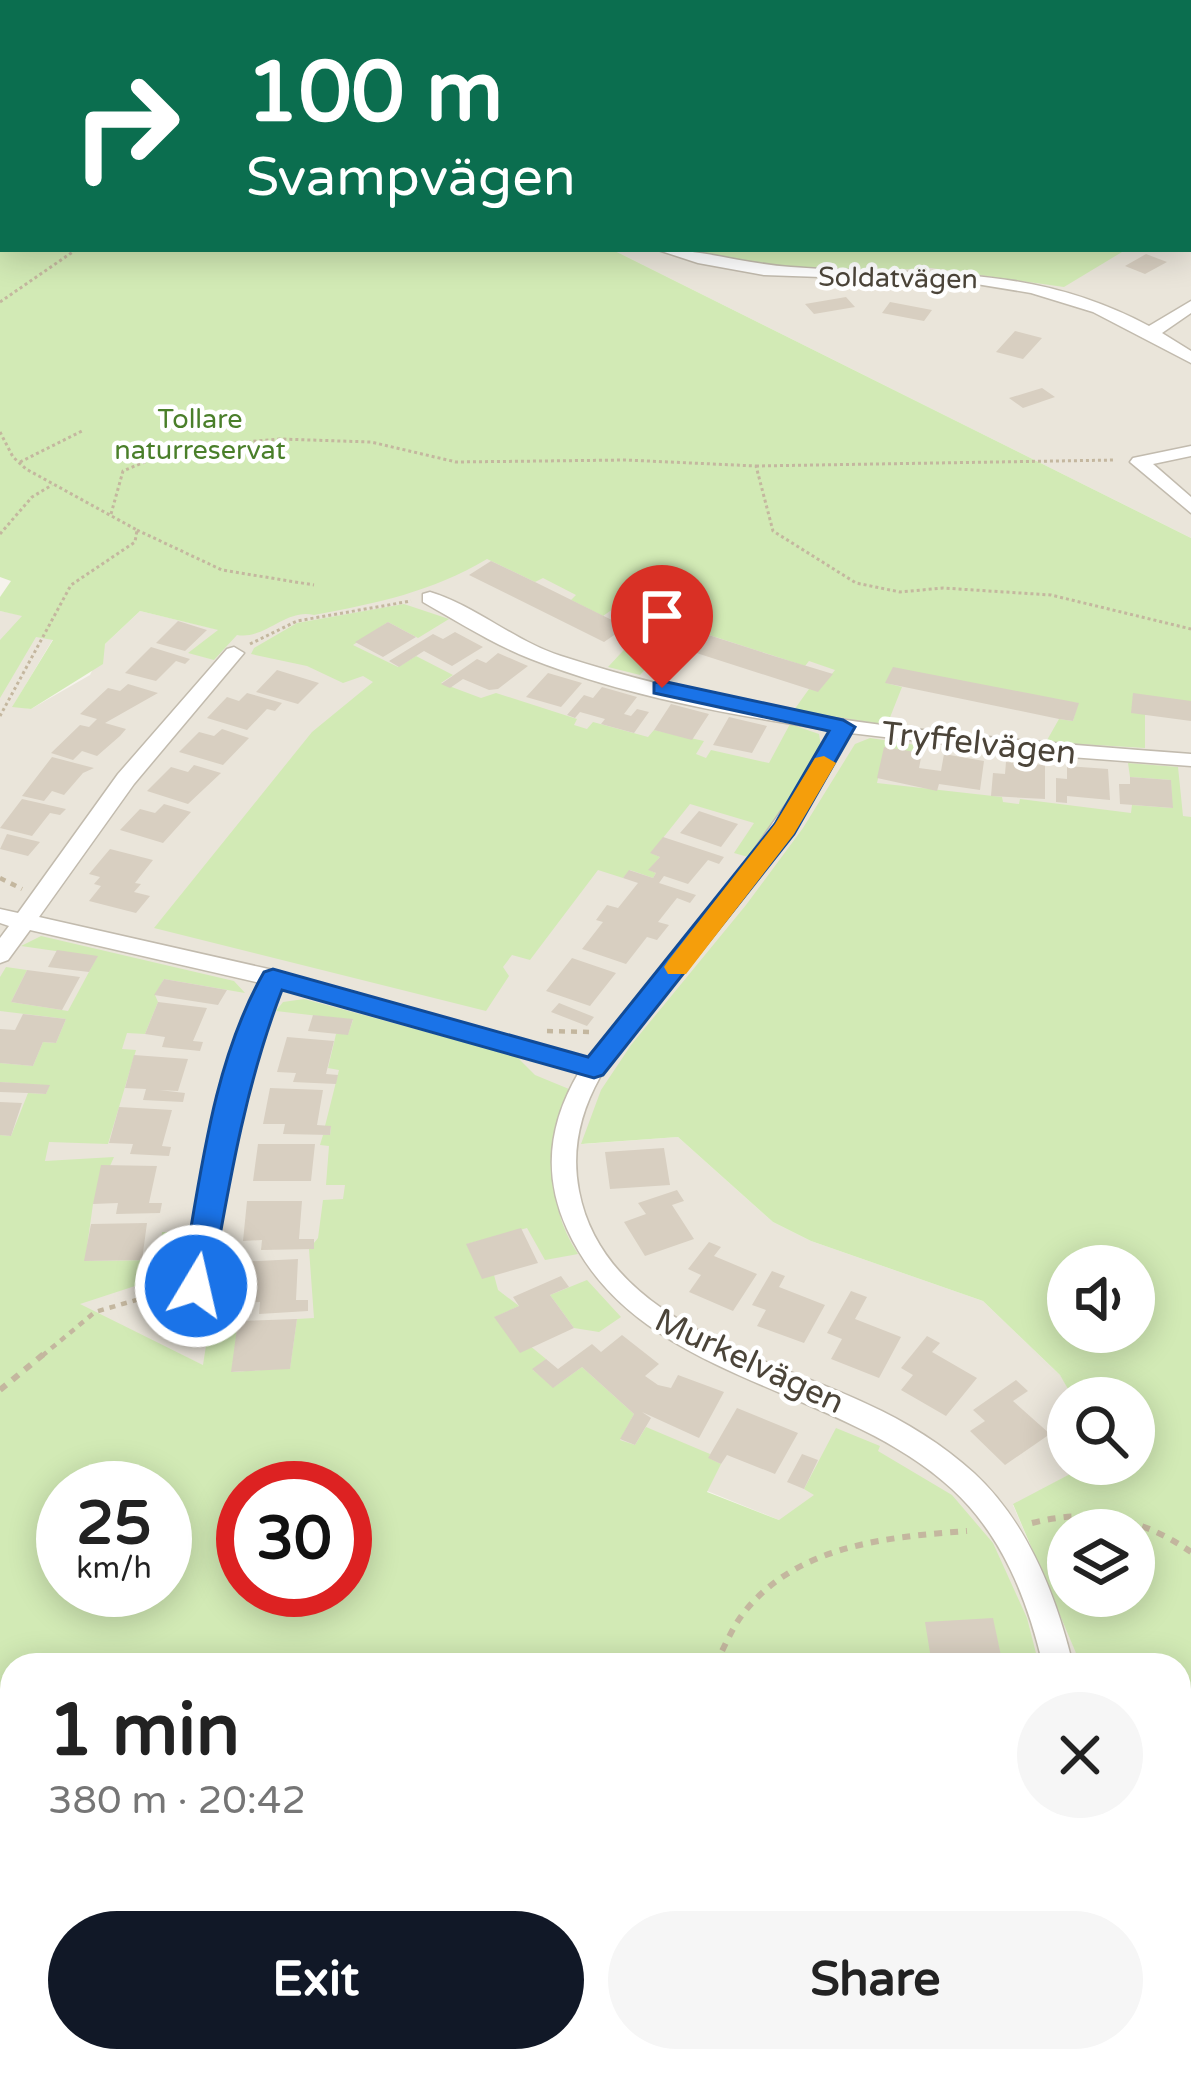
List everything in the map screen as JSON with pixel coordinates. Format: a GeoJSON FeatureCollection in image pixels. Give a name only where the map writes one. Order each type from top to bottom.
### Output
{"type":"FeatureCollection","features":[{"type":"Feature","properties":{"kind":"street","name":"Soldatvägen"},"geometry":{"type":"LineString","coordinates":[[676,252],[774,274],[931,275],[1000,282],[1090,304],[1153,331],[1191,358]]}},
{"type":"Feature","properties":{"kind":"street"},"geometry":{"type":"LineString","coordinates":[[1153,331],[1191,306]]}},
{"type":"Feature","properties":{"kind":"street"},"geometry":{"type":"LineString","coordinates":[[1139,462],[1191,451]]}},
{"type":"Feature","properties":{"kind":"street"},"geometry":{"type":"LineString","coordinates":[[1139,462],[1191,507]]}},
{"type":"Feature","properties":{"kind":"street","name":"Tryffelvägen"},"geometry":{"type":"LineString","coordinates":[[430,598],[553,660],[843,727],[992,747],[1191,760]]}},
{"type":"Feature","properties":{"kind":"street"},"geometry":{"type":"LineString","coordinates":[[0,955],[11,918],[234,653]]}},
{"type":"Feature","properties":{"kind":"street","name":"Murkelvägen"},"geometry":{"type":"LineString","coordinates":[[843,727],[775,842],[594,1068],[570,1114],[562,1166],[575,1223],[615,1283],[643,1310],[892,1429],[968,1485],[1010,1528],[1038,1593],[1055,1653]]}},
{"type":"Feature","properties":{"kind":"street"},"geometry":{"type":"LineString","coordinates":[[11,918],[273,978],[594,1068]]}},
{"type":"Feature","properties":{"kind":"street"},"geometry":{"type":"LineString","coordinates":[[190,1322],[224,1127],[245,1050],[273,978]]}},
{"type":"Feature","properties":{"kind":"path"},"geometry":{"type":"LineString","coordinates":[[0,302],[73,252]]}},
{"type":"Feature","properties":{"kind":"path"},"geometry":{"type":"LineString","coordinates":[[20,463],[84,430]]}},
{"type":"Feature","properties":{"kind":"path"},"geometry":{"type":"LineString","coordinates":[[0,432],[20,463],[168,550],[225,573],[314,584]]}},
{"type":"Feature","properties":{"kind":"path"},"geometry":{"type":"LineString","coordinates":[[111,514],[123,471],[178,448],[280,439],[371,442],[456,462],[918,466],[959,460],[1139,462]]}},
{"type":"Feature","properties":{"kind":"path"},"geometry":{"type":"LineString","coordinates":[[756,466],[772,531],[856,583],[900,592],[943,588],[1051,595],[1191,629]]}},
{"type":"Feature","properties":{"kind":"path"},"geometry":{"type":"LineString","coordinates":[[0,534],[32,497],[52,484]]}},
{"type":"Feature","properties":{"kind":"path"},"geometry":{"type":"LineString","coordinates":[[0,716],[71,585],[135,542],[137,530]]}},
{"type":"Feature","properties":{"kind":"path"},"geometry":{"type":"LineString","coordinates":[[234,653],[297,621],[430,598]]}},
{"type":"Feature","properties":{"kind":"path"},"geometry":{"type":"LineString","coordinates":[[0,1390],[95,1312],[116,1302],[196,1286]]}},
{"type":"Feature","properties":{"kind":"path"},"geometry":{"type":"LineString","coordinates":[[721,1653],[743,1612],[788,1574],[830,1550],[916,1534],[1010,1528],[1052,1517],[1124,1514],[1153,1525],[1191,1552]]}},
{"type":"Feature","properties":{"kind":"shaded area"},"geometry":{"type":"Polygon","coordinates":[[[617,252],[1191,252],[1191,538],[617,252]]]}},
{"type":"Feature","properties":{"kind":"shaded area"},"geometry":{"type":"Polygon","coordinates":[[[433,529],[1104,673],[1191,679],[1191,867],[583,1144],[678,1137],[773,1222],[811,1241],[983,1301],[1061,1376],[1047,1377],[1050,1485],[1013,1505],[1047,1584],[1047,1617],[1061,1617],[1076,1653],[870,1653],[779,1520],[391,1363],[217,1372],[15,1274],[0,1196],[0,611],[42,619],[53,639],[13,706],[31,709],[90,675],[105,644],[140,611],[237,634],[433,529]]]}},
{"type":"Feature","properties":{"kind":"green space","name":"Tollare naturreservat"},"geometry":{"type":"Polygon","coordinates":[[[0,252],[617,252],[1191,538],[1191,701],[1145,715],[1145,748],[1046,742],[1059,719],[1073,721],[1078,703],[886,683],[902,687],[887,725],[794,710],[809,689],[818,691],[835,670],[809,661],[805,666],[669,622],[654,638],[669,644],[640,675],[608,667],[647,625],[613,609],[603,616],[571,600],[576,595],[543,578],[535,582],[487,559],[404,595],[294,616],[257,633],[237,635],[214,660],[188,653],[218,630],[140,611],[105,644],[103,664],[31,709],[12,707],[53,640],[36,637],[0,698],[0,640],[22,616],[0,611],[0,597],[11,581],[0,577],[0,252]]]}},
{"type":"Feature","properties":{"kind":"green space"},"geometry":{"type":"Polygon","coordinates":[[[699,252],[1122,252],[1064,287],[931,268],[855,272],[745,264],[699,252]]]}},
{"type":"Feature","properties":{"kind":"green space"},"geometry":{"type":"Polygon","coordinates":[[[404,604],[449,619],[418,638],[388,622],[353,645],[398,667],[416,656],[453,675],[441,683],[481,698],[496,693],[577,719],[574,725],[587,729],[593,722],[648,737],[654,730],[704,741],[696,754],[706,758],[711,750],[769,763],[790,724],[819,734],[821,746],[755,859],[734,853],[754,823],[690,804],[651,853],[660,857],[649,870],[656,873],[653,878],[630,870],[623,878],[598,870],[530,960],[512,955],[503,967],[509,976],[486,1011],[154,928],[312,732],[373,682],[363,676],[343,683],[307,666],[251,654],[254,648],[297,623],[404,604]]]}},
{"type":"Feature","properties":{"kind":"green space"},"geometry":{"type":"Polygon","coordinates":[[[870,738],[923,746],[922,753],[885,748],[877,783],[1002,797],[1003,802],[1019,804],[1020,799],[1131,813],[1132,805],[1172,808],[1171,780],[1130,777],[1128,763],[1178,767],[1183,816],[1191,817],[1191,1653],[1076,1653],[1061,1617],[1155,1617],[1155,1509],[1047,1509],[1047,1584],[1013,1504],[1049,1485],[1155,1485],[1155,1377],[1061,1377],[983,1301],[811,1241],[773,1222],[678,1137],[581,1144],[601,1090],[631,1045],[803,828],[855,744],[870,738]]]}},
{"type":"Feature","properties":{"kind":"green space"},"geometry":{"type":"Polygon","coordinates":[[[41,936],[234,981],[245,993],[164,979],[145,1034],[127,1033],[122,1049],[136,1050],[108,1144],[49,1142],[45,1161],[114,1157],[93,1204],[85,1261],[159,1260],[162,1232],[186,1232],[181,1271],[80,1304],[203,1365],[207,1339],[238,1321],[232,1372],[290,1368],[297,1319],[314,1318],[309,1249],[318,1238],[323,1200],[343,1199],[345,1185],[326,1185],[329,1146],[320,1145],[323,1135],[330,1135],[331,1126],[325,1126],[339,1070],[328,1068],[336,1034],[348,1034],[353,1020],[276,1011],[283,1002],[304,999],[516,1056],[535,1075],[569,1089],[555,1153],[555,1194],[578,1254],[545,1260],[527,1228],[467,1244],[482,1278],[494,1275],[498,1290],[519,1306],[495,1317],[546,1359],[533,1370],[554,1387],[582,1367],[634,1414],[620,1440],[635,1445],[646,1427],[710,1454],[709,1458],[721,1464],[707,1492],[779,1520],[814,1495],[804,1489],[836,1428],[880,1446],[878,1451],[952,1495],[993,1543],[1027,1618],[1036,1653],[1000,1653],[992,1618],[947,1653],[0,1653],[0,1135],[11,1136],[28,1093],[46,1094],[49,1086],[0,1082],[0,1063],[33,1066],[43,1042],[56,1043],[66,1019],[0,1011],[0,977],[6,967],[27,970],[11,1002],[68,1011],[97,957],[21,946],[41,936]]]}},
{"type":"Feature","properties":{"kind":"green space"},"geometry":{"type":"Polygon","coordinates":[[[587,1280],[621,1317],[599,1332],[574,1328],[550,1295],[587,1280]]]}},
{"type":"Feature","properties":{"kind":"building"},"geometry":{"type":"Polygon","coordinates":[[[1146,254],[1167,262],[1145,274],[1125,266],[1146,254]]]}},
{"type":"Feature","properties":{"kind":"building"},"geometry":{"type":"Polygon","coordinates":[[[846,297],[855,307],[814,314],[805,304],[846,297]]]}},
{"type":"Feature","properties":{"kind":"building"},"geometry":{"type":"Polygon","coordinates":[[[890,302],[932,310],[924,321],[882,313],[890,302]]]}},
{"type":"Feature","properties":{"kind":"building"},"geometry":{"type":"Polygon","coordinates":[[[1015,331],[1042,338],[1023,359],[996,352],[1015,331]]]}},
{"type":"Feature","properties":{"kind":"building"},"geometry":{"type":"Polygon","coordinates":[[[1042,388],[1055,397],[1023,408],[1009,398],[1042,388]]]}},
{"type":"Feature","properties":{"kind":"building"},"geometry":{"type":"Polygon","coordinates":[[[491,561],[626,627],[604,642],[469,575],[491,561]]]}},
{"type":"Feature","properties":{"kind":"building"},"geometry":{"type":"Polygon","coordinates":[[[178,621],[207,630],[185,651],[156,643],[178,621]]]}},
{"type":"Feature","properties":{"kind":"building"},"geometry":{"type":"Polygon","coordinates":[[[388,622],[416,637],[383,657],[355,642],[388,622]]]}},
{"type":"Feature","properties":{"kind":"building"},"geometry":{"type":"Polygon","coordinates":[[[668,622],[833,674],[818,692],[653,639],[668,622]]]}},
{"type":"Feature","properties":{"kind":"building"},"geometry":{"type":"Polygon","coordinates":[[[455,632],[483,647],[452,666],[424,651],[399,667],[389,661],[433,634],[443,639],[455,632]]]}},
{"type":"Feature","properties":{"kind":"building"},"geometry":{"type":"Polygon","coordinates":[[[151,647],[190,659],[185,664],[176,661],[156,681],[125,673],[151,647]]]}},
{"type":"Feature","properties":{"kind":"building"},"geometry":{"type":"Polygon","coordinates":[[[498,653],[528,666],[498,689],[463,679],[450,688],[441,684],[477,659],[486,663],[498,653]]]}},
{"type":"Feature","properties":{"kind":"building"},"geometry":{"type":"Polygon","coordinates":[[[893,667],[1079,703],[1073,721],[1059,719],[885,683],[893,667]]]}},
{"type":"Feature","properties":{"kind":"building"},"geometry":{"type":"Polygon","coordinates":[[[277,670],[319,683],[298,704],[256,692],[277,670]]]}},
{"type":"Feature","properties":{"kind":"building"},"geometry":{"type":"Polygon","coordinates":[[[548,673],[582,683],[561,707],[526,697],[548,673]]]}},
{"type":"Feature","properties":{"kind":"building"},"geometry":{"type":"Polygon","coordinates":[[[128,684],[158,693],[105,723],[126,729],[120,736],[97,756],[82,751],[73,760],[51,753],[80,725],[89,727],[97,719],[80,714],[108,688],[120,691],[128,684]]]}},
{"type":"Feature","properties":{"kind":"building"},"geometry":{"type":"Polygon","coordinates":[[[602,687],[637,697],[624,714],[631,716],[637,709],[649,712],[634,733],[580,712],[575,718],[567,715],[584,695],[593,698],[602,687]]]}},
{"type":"Feature","properties":{"kind":"building"},"geometry":{"type":"Polygon","coordinates":[[[247,693],[282,703],[275,711],[267,709],[247,730],[207,718],[227,697],[239,701],[247,693]]]}},
{"type":"Feature","properties":{"kind":"building"},"geometry":{"type":"Polygon","coordinates":[[[1133,693],[1191,701],[1191,721],[1131,713],[1133,693]]]}},
{"type":"Feature","properties":{"kind":"building"},"geometry":{"type":"Polygon","coordinates":[[[671,704],[709,714],[692,740],[654,730],[671,704]]]}},
{"type":"Feature","properties":{"kind":"building"},"geometry":{"type":"Polygon","coordinates":[[[729,717],[767,726],[752,753],[713,745],[729,717]]]}},
{"type":"Feature","properties":{"kind":"building"},"geometry":{"type":"Polygon","coordinates":[[[222,729],[249,738],[223,765],[179,752],[199,732],[214,736],[222,729]]]}},
{"type":"Feature","properties":{"kind":"building"},"geometry":{"type":"Polygon","coordinates":[[[884,747],[922,753],[919,768],[941,771],[944,754],[984,761],[980,790],[939,784],[937,791],[877,778],[884,747]]]}},
{"type":"Feature","properties":{"kind":"building"},"geometry":{"type":"Polygon","coordinates":[[[52,757],[94,768],[83,773],[64,795],[52,791],[44,801],[22,796],[52,757]]]}},
{"type":"Feature","properties":{"kind":"building"},"geometry":{"type":"Polygon","coordinates":[[[1006,762],[1045,765],[1045,799],[991,796],[993,773],[1005,774],[1006,762]]]}},
{"type":"Feature","properties":{"kind":"building"},"geometry":{"type":"Polygon","coordinates":[[[194,765],[221,773],[188,804],[147,791],[171,767],[188,772],[194,765]]]}},
{"type":"Feature","properties":{"kind":"building"},"geometry":{"type":"Polygon","coordinates":[[[1067,766],[1108,769],[1110,800],[1067,796],[1067,803],[1056,802],[1056,778],[1067,779],[1067,766]]]}},
{"type":"Feature","properties":{"kind":"building"},"geometry":{"type":"Polygon","coordinates":[[[1130,777],[1171,780],[1173,808],[1120,804],[1119,784],[1130,784],[1130,777]]]}},
{"type":"Feature","properties":{"kind":"building"},"geometry":{"type":"Polygon","coordinates":[[[22,799],[66,809],[60,815],[50,813],[32,836],[0,828],[22,799]]]}},
{"type":"Feature","properties":{"kind":"building"},"geometry":{"type":"Polygon","coordinates":[[[164,804],[191,812],[163,843],[120,830],[140,809],[155,813],[164,804]]]}},
{"type":"Feature","properties":{"kind":"building"},"geometry":{"type":"Polygon","coordinates":[[[699,811],[738,824],[721,847],[680,833],[699,811]]]}},
{"type":"Feature","properties":{"kind":"building"},"geometry":{"type":"Polygon","coordinates":[[[7,834],[40,842],[28,856],[0,849],[7,834]]]}},
{"type":"Feature","properties":{"kind":"building"},"geometry":{"type":"Polygon","coordinates":[[[663,837],[724,857],[719,864],[708,860],[688,884],[664,876],[659,883],[696,895],[690,903],[677,898],[658,922],[669,925],[657,940],[647,937],[626,964],[582,949],[603,922],[596,920],[607,905],[618,908],[638,883],[623,878],[629,870],[653,878],[656,873],[648,870],[660,857],[650,853],[663,837]]]}},
{"type":"Feature","properties":{"kind":"building"},"geometry":{"type":"Polygon","coordinates":[[[110,849],[153,860],[135,883],[141,884],[134,892],[150,896],[136,913],[89,901],[101,886],[94,884],[100,877],[89,874],[110,849]]]}},
{"type":"Feature","properties":{"kind":"building"},"geometry":{"type":"Polygon","coordinates":[[[57,950],[98,956],[89,972],[48,967],[57,950]]]}},
{"type":"Feature","properties":{"kind":"building"},"geometry":{"type":"Polygon","coordinates":[[[572,958],[616,973],[590,1006],[546,991],[572,958]]]}},
{"type":"Feature","properties":{"kind":"building"},"geometry":{"type":"Polygon","coordinates":[[[27,970],[80,977],[62,1010],[11,1002],[27,970]]]}},
{"type":"Feature","properties":{"kind":"building"},"geometry":{"type":"Polygon","coordinates":[[[164,979],[227,990],[218,1005],[154,995],[164,979]]]}},
{"type":"Feature","properties":{"kind":"building"},"geometry":{"type":"Polygon","coordinates":[[[158,1002],[207,1008],[193,1041],[203,1042],[200,1051],[162,1047],[165,1037],[145,1034],[158,1002]]]}},
{"type":"Feature","properties":{"kind":"building"},"geometry":{"type":"Polygon","coordinates":[[[559,1003],[594,1017],[587,1026],[551,1012],[559,1003]]]}},
{"type":"Feature","properties":{"kind":"building"},"geometry":{"type":"Polygon","coordinates":[[[23,1014],[66,1019],[56,1043],[43,1042],[33,1066],[0,1063],[0,1029],[15,1030],[23,1014]]]}},
{"type":"Feature","properties":{"kind":"building"},"geometry":{"type":"Polygon","coordinates":[[[313,1015],[353,1019],[348,1035],[308,1031],[313,1015]]]}},
{"type":"Feature","properties":{"kind":"building"},"geometry":{"type":"Polygon","coordinates":[[[287,1037],[334,1041],[326,1074],[338,1075],[336,1084],[293,1082],[296,1073],[277,1072],[287,1037]]]}},
{"type":"Feature","properties":{"kind":"building"},"geometry":{"type":"Polygon","coordinates":[[[134,1055],[188,1059],[178,1091],[159,1090],[185,1093],[183,1102],[143,1100],[146,1089],[125,1088],[134,1055]]]}},
{"type":"Feature","properties":{"kind":"building"},"geometry":{"type":"Polygon","coordinates":[[[0,1082],[50,1085],[46,1094],[0,1092],[0,1082]]]}},
{"type":"Feature","properties":{"kind":"building"},"geometry":{"type":"Polygon","coordinates":[[[270,1088],[323,1090],[317,1125],[331,1126],[330,1135],[283,1134],[285,1124],[263,1124],[270,1088]]]}},
{"type":"Feature","properties":{"kind":"building"},"geometry":{"type":"Polygon","coordinates":[[[0,1102],[22,1103],[11,1136],[0,1135],[0,1102]]]}},
{"type":"Feature","properties":{"kind":"building"},"geometry":{"type":"Polygon","coordinates":[[[119,1107],[172,1110],[162,1146],[171,1147],[169,1156],[130,1154],[133,1144],[109,1143],[119,1107]]]}},
{"type":"Feature","properties":{"kind":"building"},"geometry":{"type":"Polygon","coordinates":[[[258,1144],[315,1144],[311,1181],[253,1181],[258,1144]]]}},
{"type":"Feature","properties":{"kind":"building"},"geometry":{"type":"Polygon","coordinates":[[[664,1148],[670,1185],[610,1189],[605,1152],[664,1148]]]}},
{"type":"Feature","properties":{"kind":"building"},"geometry":{"type":"Polygon","coordinates":[[[101,1165],[157,1166],[149,1203],[162,1203],[160,1213],[116,1214],[118,1203],[93,1204],[101,1165]]]}},
{"type":"Feature","properties":{"kind":"building"},"geometry":{"type":"Polygon","coordinates":[[[677,1190],[684,1201],[672,1205],[694,1239],[645,1256],[624,1222],[646,1214],[638,1203],[677,1190]]]}},
{"type":"Feature","properties":{"kind":"building"},"geometry":{"type":"Polygon","coordinates":[[[247,1201],[302,1201],[299,1239],[314,1239],[314,1249],[261,1250],[262,1240],[243,1241],[247,1201]]]}},
{"type":"Feature","properties":{"kind":"building"},"geometry":{"type":"Polygon","coordinates":[[[147,1223],[142,1260],[84,1261],[91,1224],[147,1223]]]}},
{"type":"Feature","properties":{"kind":"building"},"geometry":{"type":"Polygon","coordinates":[[[521,1228],[538,1263],[482,1279],[466,1244],[521,1228]]]}},
{"type":"Feature","properties":{"kind":"building"},"geometry":{"type":"Polygon","coordinates":[[[709,1242],[721,1247],[714,1256],[757,1274],[733,1311],[689,1292],[701,1275],[688,1269],[709,1242]]]}},
{"type":"Feature","properties":{"kind":"building"},"geometry":{"type":"Polygon","coordinates":[[[298,1259],[296,1300],[308,1300],[308,1311],[259,1314],[260,1302],[236,1303],[237,1262],[298,1259]]]}},
{"type":"Feature","properties":{"kind":"building"},"geometry":{"type":"Polygon","coordinates":[[[772,1271],[785,1276],[779,1287],[825,1305],[804,1343],[757,1326],[766,1310],[752,1305],[772,1271]]]}},
{"type":"Feature","properties":{"kind":"building"},"geometry":{"type":"Polygon","coordinates":[[[561,1276],[569,1287],[550,1295],[574,1328],[520,1353],[494,1317],[519,1306],[513,1297],[561,1276]]]}},
{"type":"Feature","properties":{"kind":"building"},"geometry":{"type":"Polygon","coordinates":[[[851,1291],[867,1297],[855,1319],[901,1337],[879,1378],[831,1359],[842,1339],[827,1333],[851,1291]]]}},
{"type":"Feature","properties":{"kind":"building"},"geometry":{"type":"Polygon","coordinates":[[[297,1319],[290,1369],[231,1372],[238,1321],[297,1319]]]}},
{"type":"Feature","properties":{"kind":"building"},"geometry":{"type":"Polygon","coordinates":[[[622,1335],[659,1364],[645,1376],[658,1385],[671,1388],[678,1375],[724,1392],[699,1438],[642,1412],[651,1418],[635,1445],[620,1439],[634,1414],[582,1367],[553,1388],[532,1369],[546,1359],[558,1369],[592,1344],[601,1352],[622,1335]]]}},
{"type":"Feature","properties":{"kind":"building"},"geometry":{"type":"Polygon","coordinates":[[[927,1336],[940,1343],[932,1352],[977,1378],[946,1416],[901,1390],[913,1375],[901,1368],[927,1336]]]}},
{"type":"Feature","properties":{"kind":"building"},"geometry":{"type":"Polygon","coordinates":[[[1016,1380],[1028,1391],[1013,1401],[1047,1436],[1005,1465],[970,1431],[985,1421],[973,1410],[1016,1380]]]}},
{"type":"Feature","properties":{"kind":"building"},"geometry":{"type":"Polygon","coordinates":[[[737,1408],[798,1433],[775,1474],[727,1455],[721,1464],[708,1458],[737,1408]]]}},
{"type":"Feature","properties":{"kind":"building"},"geometry":{"type":"Polygon","coordinates":[[[802,1454],[818,1460],[804,1489],[787,1482],[802,1454]]]}},
{"type":"Feature","properties":{"kind":"building"},"geometry":{"type":"Polygon","coordinates":[[[993,1618],[1000,1653],[930,1653],[925,1622],[993,1618]]]}},
{"type":"Feature","properties":{"kind":"slow traffic"},"geometry":{"type":"LineString","coordinates":[[677,967],[785,828],[824,763]]}},
{"type":"Feature","properties":{"kind":"route"},"geometry":{"type":"LineString","coordinates":[[196,1286],[224,1127],[245,1050],[273,978],[594,1068],[785,828],[843,727],[662,688]]}}]}
